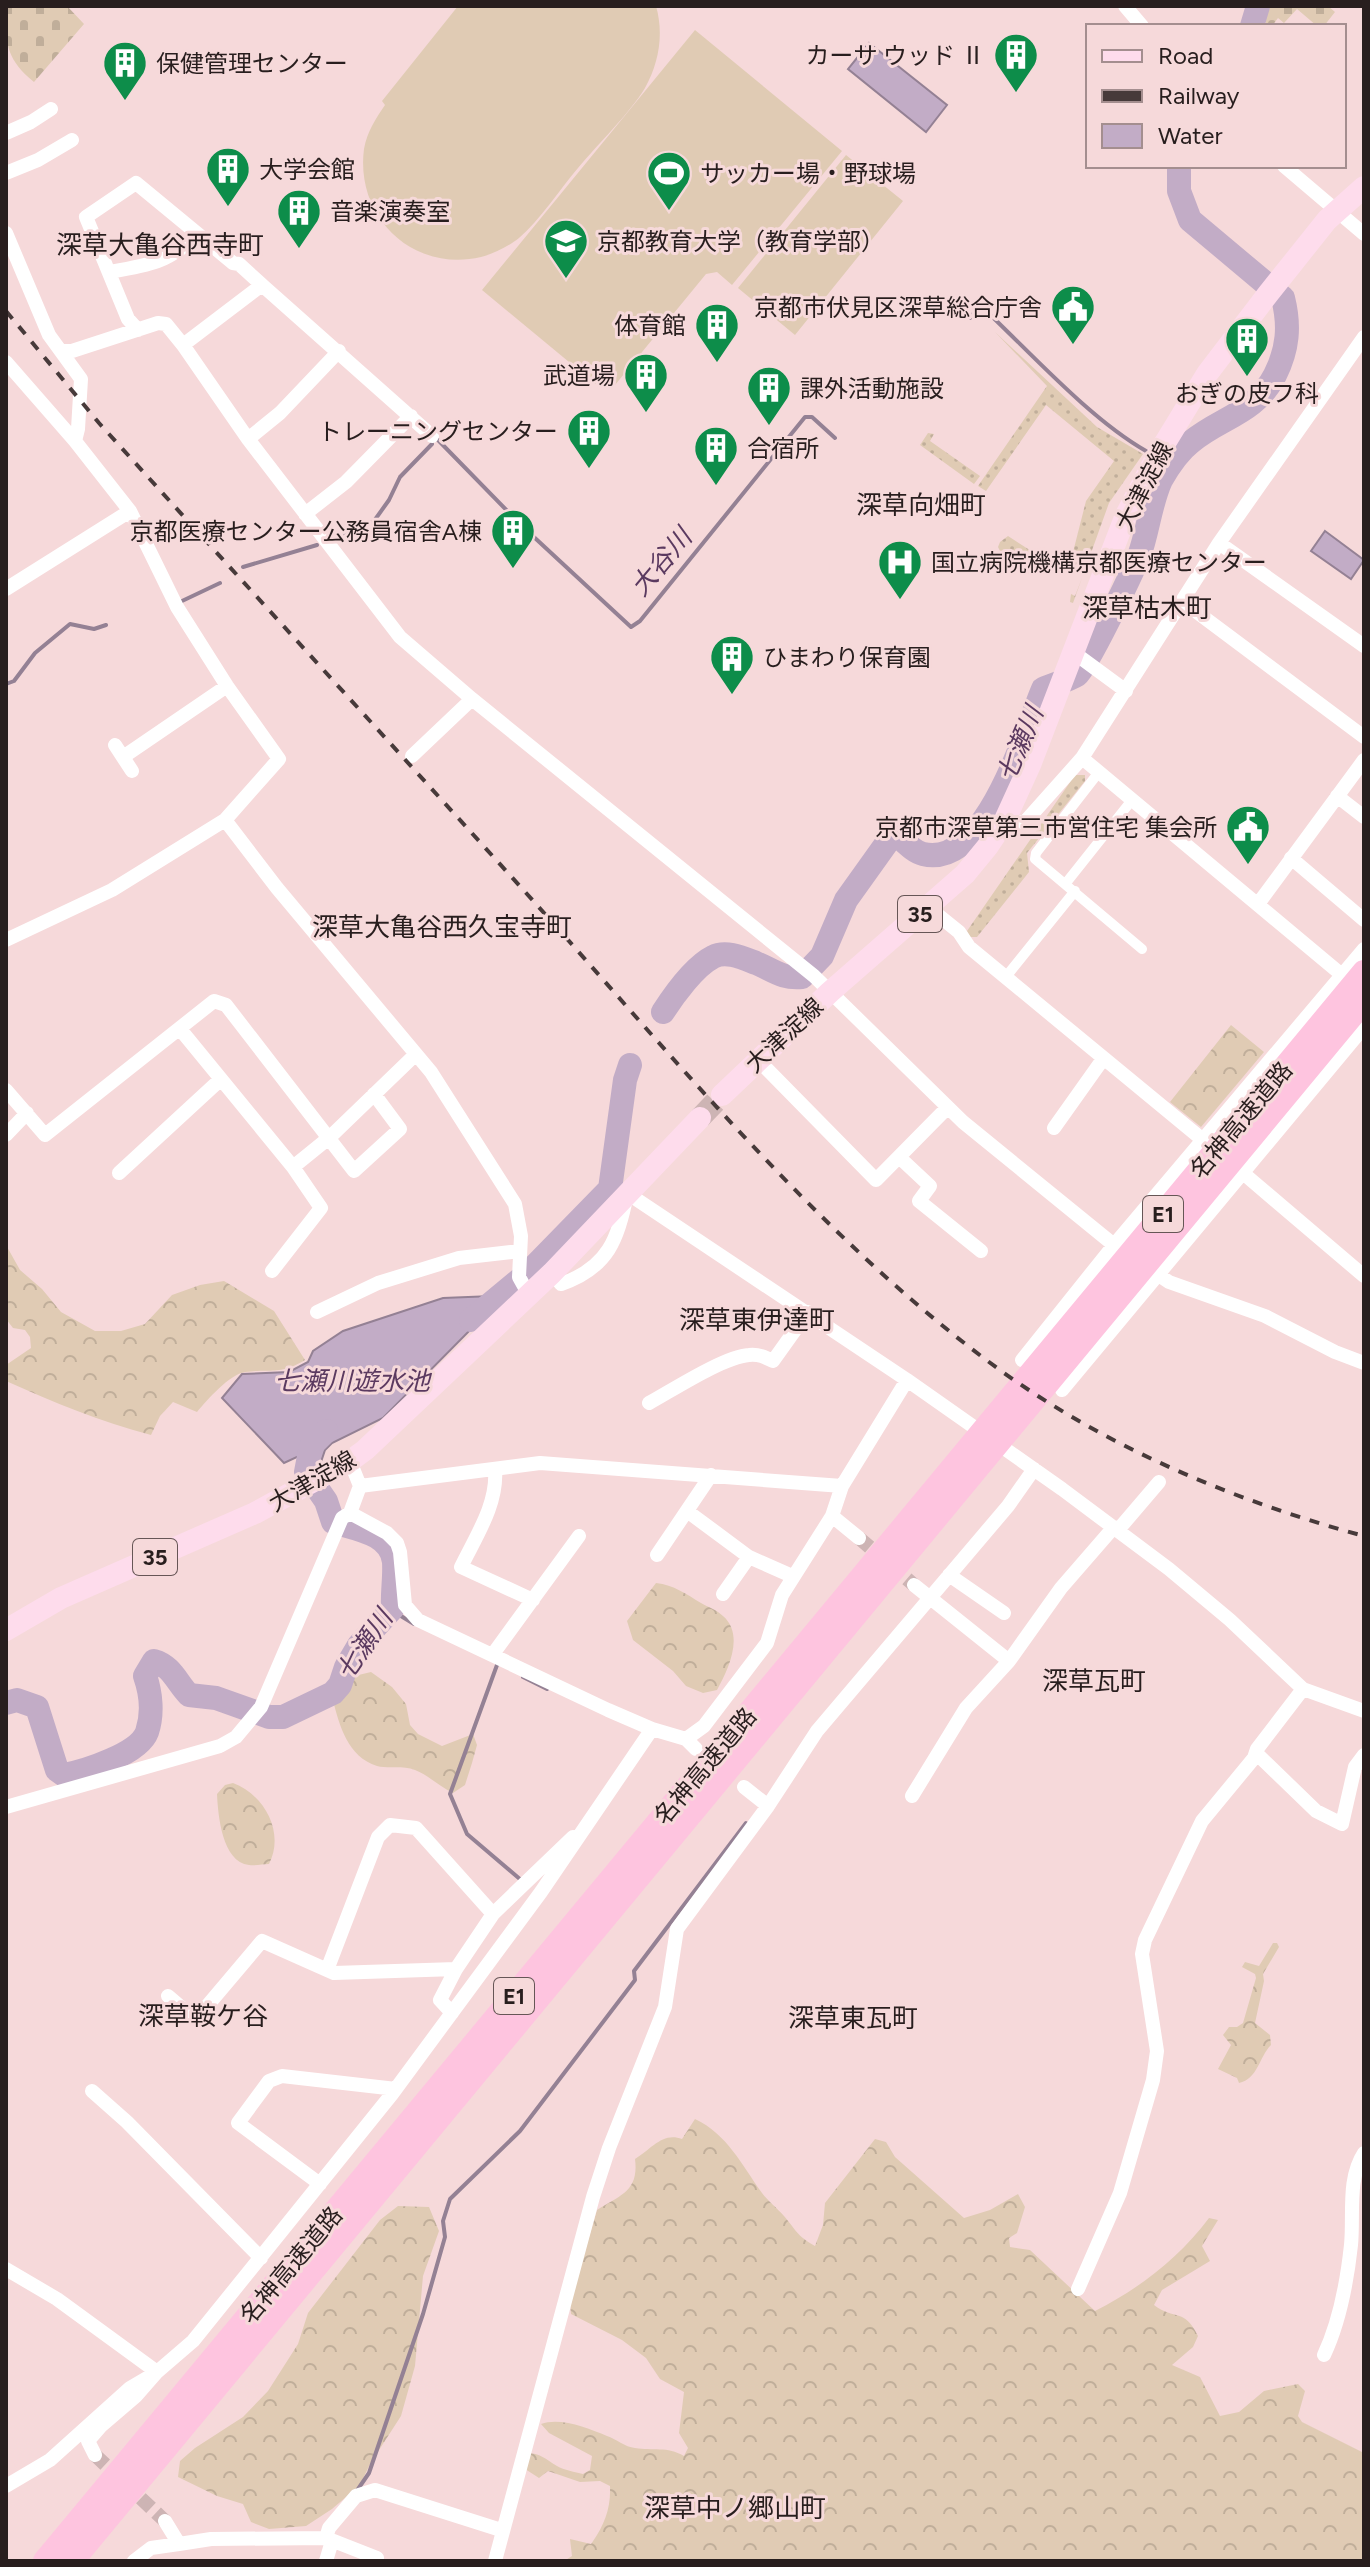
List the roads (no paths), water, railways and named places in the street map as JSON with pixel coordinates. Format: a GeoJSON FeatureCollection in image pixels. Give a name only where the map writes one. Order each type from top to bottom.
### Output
{"type":"FeatureCollection","features":[{"type":"Feature","properties":{"kind":"highway","name":"名神高速道路"},"geometry":{"type":"LineString","coordinates":[[72,2561],[969,1462],[1353,973]]}},
{"type":"Feature","properties":{"kind":"highway","name":"名神高速道路"},"geometry":{"type":"LineString","coordinates":[[45,2561],[969,1462],[1364,1001]]}},
{"type":"Feature","properties":{"kind":"main road","name":"大津淀線"},"geometry":{"type":"LineString","coordinates":[[722,1095],[830,992],[965,874],[1004,822],[1059,689],[1078,660],[1126,515],[1157,456],[1207,374],[1272,288],[1336,212],[1364,187]]}},
{"type":"Feature","properties":{"kind":"main road","name":"大津淀線"},"geometry":{"type":"LineString","coordinates":[[6,1630],[61,1598],[255,1513],[365,1450],[524,1286],[552,1273],[700,1118]]}},
{"type":"Feature","properties":{"kind":"street"},"geometry":{"type":"LineString","coordinates":[[1125,6],[1140,24]]}},
{"type":"Feature","properties":{"kind":"street"},"geometry":{"type":"LineString","coordinates":[[6,133],[51,109]]}},
{"type":"Feature","properties":{"kind":"street"},"geometry":{"type":"LineString","coordinates":[[6,173],[38,160],[72,140]]}},
{"type":"Feature","properties":{"kind":"street"},"geometry":{"type":"LineString","coordinates":[[1286,168],[1364,234]]}},
{"type":"Feature","properties":{"kind":"street"},"geometry":{"type":"LineString","coordinates":[[138,330],[128,319],[86,217],[136,183],[233,263],[239,264],[432,436]]}},
{"type":"Feature","properties":{"kind":"street"},"geometry":{"type":"LineString","coordinates":[[6,233],[49,335],[81,379],[76,435]]}},
{"type":"Feature","properties":{"kind":"street"},"geometry":{"type":"LineString","coordinates":[[109,272],[154,264],[177,253],[198,235]]}},
{"type":"Feature","properties":{"kind":"street"},"geometry":{"type":"LineString","coordinates":[[183,345],[262,285]]}},
{"type":"Feature","properties":{"kind":"street"},"geometry":{"type":"LineString","coordinates":[[62,351],[72,351],[163,323],[170,327],[248,439],[400,637],[809,972],[947,1108],[1114,1245],[1169,1282],[1265,1316],[1335,1352],[1364,1363]]}},
{"type":"Feature","properties":{"kind":"street"},"geometry":{"type":"LineString","coordinates":[[1004,822],[1025,822],[1082,758],[1219,543],[1364,337]]}},
{"type":"Feature","properties":{"kind":"street"},"geometry":{"type":"LineString","coordinates":[[248,439],[280,413],[339,351]]}},
{"type":"Feature","properties":{"kind":"street"},"geometry":{"type":"LineString","coordinates":[[6,940],[112,890],[225,820],[279,759],[227,686],[175,603],[130,511],[76,435],[7,365]]}},
{"type":"Feature","properties":{"kind":"street"},"geometry":{"type":"LineString","coordinates":[[305,514],[346,482],[411,416]]}},
{"type":"Feature","properties":{"kind":"street"},"geometry":{"type":"LineString","coordinates":[[6,589],[130,511]]}},
{"type":"Feature","properties":{"kind":"street"},"geometry":{"type":"LineString","coordinates":[[1219,543],[1364,646]]}},
{"type":"Feature","properties":{"kind":"street"},"geometry":{"type":"LineString","coordinates":[[1182,601],[1364,737]]}},
{"type":"Feature","properties":{"kind":"street"},"geometry":{"type":"LineString","coordinates":[[1078,660],[1126,691]]}},
{"type":"Feature","properties":{"kind":"street"},"geometry":{"type":"LineString","coordinates":[[132,771],[119,751],[227,686]]}},
{"type":"Feature","properties":{"kind":"street"},"geometry":{"type":"LineString","coordinates":[[412,756],[472,699]]}},
{"type":"Feature","properties":{"kind":"street"},"geometry":{"type":"LineString","coordinates":[[1082,758],[1258,904],[1353,973]]}},
{"type":"Feature","properties":{"kind":"street"},"geometry":{"type":"LineString","coordinates":[[1258,904],[1364,760]]}},
{"type":"Feature","properties":{"kind":"street"},"geometry":{"type":"LineString","coordinates":[[1099,772],[1035,856],[1039,863],[1142,949]]}},
{"type":"Feature","properties":{"kind":"street"},"geometry":{"type":"LineString","coordinates":[[1337,796],[1364,817]]}},
{"type":"Feature","properties":{"kind":"street"},"geometry":{"type":"LineString","coordinates":[[1066,883],[1132,800]]}},
{"type":"Feature","properties":{"kind":"street"},"geometry":{"type":"LineString","coordinates":[[225,820],[277,888],[431,1072],[515,1204],[521,1236],[524,1286]]}},
{"type":"Feature","properties":{"kind":"street"},"geometry":{"type":"LineString","coordinates":[[1291,858],[1364,920]]}},
{"type":"Feature","properties":{"kind":"street"},"geometry":{"type":"LineString","coordinates":[[1005,978],[1075,891]]}},
{"type":"Feature","properties":{"kind":"street"},"geometry":{"type":"LineString","coordinates":[[928,907],[959,932],[969,947],[1005,978],[1203,1140]]}},
{"type":"Feature","properties":{"kind":"street"},"geometry":{"type":"LineString","coordinates":[[1022,1360],[1203,1140],[1353,973],[1364,949]]}},
{"type":"Feature","properties":{"kind":"street"},"geometry":{"type":"LineString","coordinates":[[6,1090],[45,1135],[214,1001],[226,1005],[354,1171],[400,1129],[374,1094]]}},
{"type":"Feature","properties":{"kind":"street"},"geometry":{"type":"LineString","coordinates":[[1062,1390],[1364,1027]]}},
{"type":"Feature","properties":{"kind":"street"},"geometry":{"type":"LineString","coordinates":[[180,1029],[293,1167],[321,1208],[272,1271]]}},
{"type":"Feature","properties":{"kind":"street"},"geometry":{"type":"LineString","coordinates":[[293,1167],[330,1137],[416,1054]]}},
{"type":"Feature","properties":{"kind":"street"},"geometry":{"type":"LineString","coordinates":[[757,1059],[876,1180],[947,1108]]}},
{"type":"Feature","properties":{"kind":"street"},"geometry":{"type":"LineString","coordinates":[[1054,1128],[1103,1059]]}},
{"type":"Feature","properties":{"kind":"street"},"geometry":{"type":"LineString","coordinates":[[119,1173],[221,1079]]}},
{"type":"Feature","properties":{"kind":"street"},"geometry":{"type":"LineString","coordinates":[[6,1135],[27,1113]]}},
{"type":"Feature","properties":{"kind":"street"},"geometry":{"type":"LineString","coordinates":[[899,1157],[930,1186],[919,1201],[981,1251]]}},
{"type":"Feature","properties":{"kind":"street"},"geometry":{"type":"LineString","coordinates":[[1243,1173],[1364,1276]]}},
{"type":"Feature","properties":{"kind":"street"},"geometry":{"type":"LineString","coordinates":[[627,1193],[808,1312],[1116,1528],[1230,1620],[1303,1689],[1364,1710]]}},
{"type":"Feature","properties":{"kind":"street"},"geometry":{"type":"LineString","coordinates":[[317,1312],[378,1283],[446,1262],[520,1251]]}},
{"type":"Feature","properties":{"kind":"street"},"geometry":{"type":"LineString","coordinates":[[649,1403],[726,1362],[746,1355],[762,1355],[773,1361],[808,1312]]}},
{"type":"Feature","properties":{"kind":"street"},"geometry":{"type":"LineString","coordinates":[[343,1520],[387,1533],[397,1543],[405,1605],[418,1620],[493,1654],[547,1687],[691,1744],[767,1643],[782,1595],[792,1576],[832,1516],[842,1486],[907,1380]]}},
{"type":"Feature","properties":{"kind":"street"},"geometry":{"type":"LineString","coordinates":[[6,1807],[220,1746],[236,1737],[258,1711],[360,1486],[350,1461]]}},
{"type":"Feature","properties":{"kind":"street"},"geometry":{"type":"LineString","coordinates":[[360,1486],[540,1463],[842,1486]]}},
{"type":"Feature","properties":{"kind":"street"},"geometry":{"type":"LineString","coordinates":[[495,1469],[493,1500],[461,1567],[533,1600]]}},
{"type":"Feature","properties":{"kind":"street"},"geometry":{"type":"LineString","coordinates":[[495,2561],[593,2197],[609,2148],[665,2007],[677,1929],[768,1806],[817,1731],[1008,1506],[1034,1469]]}},
{"type":"Feature","properties":{"kind":"street"},"geometry":{"type":"LineString","coordinates":[[657,1555],[711,1475]]}},
{"type":"Feature","properties":{"kind":"street"},"geometry":{"type":"LineString","coordinates":[[912,1796],[966,1708],[1009,1661],[1061,1588],[1159,1482]]}},
{"type":"Feature","properties":{"kind":"street"},"geometry":{"type":"LineString","coordinates":[[687,1511],[749,1557],[792,1576]]}},
{"type":"Feature","properties":{"kind":"street"},"geometry":{"type":"LineString","coordinates":[[832,1516],[859,1538]]}},
{"type":"Feature","properties":{"kind":"street"},"geometry":{"type":"LineString","coordinates":[[493,1654],[579,1536]]}},
{"type":"Feature","properties":{"kind":"street"},"geometry":{"type":"LineString","coordinates":[[723,1594],[749,1557]]}},
{"type":"Feature","properties":{"kind":"street"},"geometry":{"type":"LineString","coordinates":[[949,1575],[1004,1613]]}},
{"type":"Feature","properties":{"kind":"street"},"geometry":{"type":"LineString","coordinates":[[914,1585],[1009,1661]]}},
{"type":"Feature","properties":{"kind":"street"},"geometry":{"type":"LineString","coordinates":[[1078,2289],[1120,2193],[1153,2080],[1157,2051],[1142,1954],[1145,1940],[1202,1821],[1303,1689]]}},
{"type":"Feature","properties":{"kind":"street"},"geometry":{"type":"LineString","coordinates":[[95,2455],[88,2441],[193,2341],[396,2089],[581,1834],[652,1729]]}},
{"type":"Feature","properties":{"kind":"street"},"geometry":{"type":"LineString","coordinates":[[1256,1753],[1316,1811],[1342,1824],[1355,1767],[1364,1755]]}},
{"type":"Feature","properties":{"kind":"street"},"geometry":{"type":"LineString","coordinates":[[744,1787],[768,1806]]}},
{"type":"Feature","properties":{"kind":"street"},"geometry":{"type":"LineString","coordinates":[[327,1970],[378,1837],[390,1825],[416,1828],[493,1914]]}},
{"type":"Feature","properties":{"kind":"street"},"geometry":{"type":"LineString","coordinates":[[452,2013],[440,2000],[456,1969],[493,1914],[568,1839],[581,1834]]}},
{"type":"Feature","properties":{"kind":"street"},"geometry":{"type":"LineString","coordinates":[[168,1996],[189,2014],[202,2012],[262,1941],[334,1973],[456,1969]]}},
{"type":"Feature","properties":{"kind":"street"},"geometry":{"type":"LineString","coordinates":[[320,2184],[238,2123],[269,2081],[282,2076],[396,2089]]}},
{"type":"Feature","properties":{"kind":"street"},"geometry":{"type":"LineString","coordinates":[[92,2091],[127,2122],[261,2258]]}},
{"type":"Feature","properties":{"kind":"street"},"geometry":{"type":"LineString","coordinates":[[1324,2355],[1331,2341],[1345,2287],[1356,2165],[1364,2153]]}},
{"type":"Feature","properties":{"kind":"street"},"geometry":{"type":"LineString","coordinates":[[6,2269],[57,2299],[157,2372]]}},
{"type":"Feature","properties":{"kind":"street"},"geometry":{"type":"LineString","coordinates":[[6,2486],[50,2460],[130,2388],[157,2372]]}},
{"type":"Feature","properties":{"kind":"street"},"geometry":{"type":"LineString","coordinates":[[326,2561],[329,2528],[356,2496],[375,2490],[501,2530]]}},
{"type":"Feature","properties":{"kind":"street"},"geometry":{"type":"LineString","coordinates":[[165,2521],[179,2544]]}},
{"type":"Feature","properties":{"kind":"street"},"geometry":{"type":"LineString","coordinates":[[134,2561],[151,2548],[211,2539],[329,2539],[377,2558],[376,2561]]}},
{"type":"Feature","properties":{"kind":"water"},"geometry":{"type":"Polygon","coordinates":[[[869,43],[947,105],[926,132],[848,69],[869,43]]]}},
{"type":"Feature","properties":{"kind":"water"},"geometry":{"type":"Polygon","coordinates":[[[1325,531],[1364,560],[1351,579],[1311,551],[1325,531]]]}},
{"type":"Feature","properties":{"kind":"water","name":"七瀬川遊水池"},"geometry":{"type":"Polygon","coordinates":[[[493,1296],[502,1306],[479,1321],[383,1418],[332,1443],[325,1450],[321,1462],[301,1455],[284,1463],[222,1398],[242,1374],[289,1372],[308,1362],[313,1351],[343,1331],[443,1298],[493,1296]]]}},
{"type":"Feature","properties":{"kind":"waterway","name":"七瀬川"},"geometry":{"type":"LineString","coordinates":[[1253,24],[1258,6]]}},
{"type":"Feature","properties":{"kind":"waterway","name":"七瀬川"},"geometry":{"type":"LineString","coordinates":[[663,1012],[692,974],[718,955],[734,956],[783,975],[802,977],[822,956],[846,900],[891,837],[898,836],[923,854],[946,853],[966,840],[1000,793],[1043,689],[1077,675],[1090,655],[1139,556],[1157,489],[1171,464],[1191,442],[1248,407],[1275,375],[1283,356],[1286,337],[1287,318],[1283,298],[1190,220],[1179,191],[1179,168]]}},
{"type":"Feature","properties":{"kind":"waterway","name":"大谷川"},"geometry":{"type":"LineString","coordinates":[[970,318],[978,308],[983,308],[1082,404],[1146,451]]}},
{"type":"Feature","properties":{"kind":"waterway","name":"大谷川"},"geometry":{"type":"LineString","coordinates":[[438,440],[522,526],[631,627],[640,621],[805,417],[812,417],[835,438]]}},
{"type":"Feature","properties":{"kind":"waterway","name":"大谷川"},"geometry":{"type":"LineString","coordinates":[[334,539],[374,521],[400,477],[432,444]]}},
{"type":"Feature","properties":{"kind":"waterway","name":"大谷川"},"geometry":{"type":"LineString","coordinates":[[243,567],[317,545]]}},
{"type":"Feature","properties":{"kind":"waterway","name":"大谷川"},"geometry":{"type":"LineString","coordinates":[[182,601],[220,583]]}},
{"type":"Feature","properties":{"kind":"waterway","name":"大谷川"},"geometry":{"type":"LineString","coordinates":[[6,684],[14,681],[35,653],[70,624],[94,629],[106,625]]}},
{"type":"Feature","properties":{"kind":"waterway","name":"七瀬川"},"geometry":{"type":"LineString","coordinates":[[471,1320],[530,1271],[610,1189],[625,1080],[630,1065]]}},
{"type":"Feature","properties":{"kind":"waterway","name":"七瀬川"},"geometry":{"type":"LineString","coordinates":[[6,1703],[17,1700],[37,1707],[57,1770],[64,1775],[110,1760],[142,1740],[147,1732],[151,1711],[145,1676],[154,1661],[170,1671],[189,1695],[216,1698],[269,1717],[283,1717],[333,1693],[359,1645],[393,1608],[394,1562],[391,1552],[379,1538],[333,1522],[326,1501],[306,1472],[311,1446],[326,1431]]}},
{"type":"Feature","properties":{"kind":"waterway"},"geometry":{"type":"LineString","coordinates":[[393,1608],[414,1624]]}},
{"type":"Feature","properties":{"kind":"waterway"},"geometry":{"type":"LineString","coordinates":[[497,1665],[450,1794],[467,1834],[521,1880]]}},
{"type":"Feature","properties":{"kind":"waterway"},"geometry":{"type":"LineString","coordinates":[[523,1677],[547,1689]]}},
{"type":"Feature","properties":{"kind":"waterway"},"geometry":{"type":"LineString","coordinates":[[356,2492],[369,2473],[423,2314],[445,2237],[443,2221],[450,2199],[520,2131],[635,1980],[634,1971],[746,1823]]}},
{"type":"Feature","properties":{"kind":"tunnel"},"geometry":{"type":"LineString","coordinates":[[700,1118],[722,1095]]}},
{"type":"Feature","properties":{"kind":"tunnel"},"geometry":{"type":"LineString","coordinates":[[859,1538],[914,1585]]}},
{"type":"Feature","properties":{"kind":"tunnel"},"geometry":{"type":"LineString","coordinates":[[95,2455],[165,2521]]}},
{"type":"Feature","properties":{"kind":"railway"},"geometry":{"type":"LineString","coordinates":[[6,311],[99,423],[745,1138],[860,1254],[985,1359],[1072,1417],[1166,1466],[1214,1486],[1314,1522],[1364,1536]]}},
{"type":"Feature","properties":{"kind":"place","name":"カーサ ウッド Ⅱ"},"geometry":{"type":"Point","coordinates":[1016,94]}},
{"type":"Feature","properties":{"kind":"place","name":"保健管理センター"},"geometry":{"type":"Point","coordinates":[125,102]}},
{"type":"Feature","properties":{"kind":"place","name":"大学会館"},"geometry":{"type":"Point","coordinates":[228,208]}},
{"type":"Feature","properties":{"kind":"place","name":"サッカー場・野球場"},"geometry":{"type":"Point","coordinates":[669,212]}},
{"type":"Feature","properties":{"kind":"place","name":"音楽演奏室"},"geometry":{"type":"Point","coordinates":[299,250]}},
{"type":"Feature","properties":{"kind":"place","name":"京都教育大学（教育学部）"},"geometry":{"type":"Point","coordinates":[566,280]}},
{"type":"Feature","properties":{"kind":"place","name":"京都市伏見区深草総合庁舎"},"geometry":{"type":"Point","coordinates":[1073,346]}},
{"type":"Feature","properties":{"kind":"place","name":"体育館"},"geometry":{"type":"Point","coordinates":[717,364]}},
{"type":"Feature","properties":{"kind":"place","name":"おぎの皮フ科"},"geometry":{"type":"Point","coordinates":[1247,378]}},
{"type":"Feature","properties":{"kind":"place","name":"武道場"},"geometry":{"type":"Point","coordinates":[646,414]}},
{"type":"Feature","properties":{"kind":"place","name":"課外活動施設"},"geometry":{"type":"Point","coordinates":[769,427]}},
{"type":"Feature","properties":{"kind":"place","name":"トレーニングセンター"},"geometry":{"type":"Point","coordinates":[589,470]}},
{"type":"Feature","properties":{"kind":"place","name":"合宿所"},"geometry":{"type":"Point","coordinates":[716,487]}},
{"type":"Feature","properties":{"kind":"place","name":"京都医療センター公務員宿舎A棟"},"geometry":{"type":"Point","coordinates":[513,570]}},
{"type":"Feature","properties":{"kind":"place","name":"国立病院機構京都医療センター"},"geometry":{"type":"Point","coordinates":[900,601]}},
{"type":"Feature","properties":{"kind":"place","name":"ひまわり保育園"},"geometry":{"type":"Point","coordinates":[732,696]}},
{"type":"Feature","properties":{"kind":"place","name":"京都市深草第三市営住宅 集会所"},"geometry":{"type":"Point","coordinates":[1248,866]}},
{"type":"Feature","properties":{"kind":"district","name":"深草大亀谷西寺町"},"geometry":{"type":"Point","coordinates":[160,245]}},
{"type":"Feature","properties":{"kind":"district","name":"深草向畑町"},"geometry":{"type":"Point","coordinates":[921,505]}},
{"type":"Feature","properties":{"kind":"district","name":"深草枯木町"},"geometry":{"type":"Point","coordinates":[1147,608]}},
{"type":"Feature","properties":{"kind":"district","name":"深草大亀谷西久宝寺町"},"geometry":{"type":"Point","coordinates":[442,927]}},
{"type":"Feature","properties":{"kind":"district","name":"深草東伊達町"},"geometry":{"type":"Point","coordinates":[757,1320]}},
{"type":"Feature","properties":{"kind":"district","name":"深草瓦町"},"geometry":{"type":"Point","coordinates":[1094,1681]}},
{"type":"Feature","properties":{"kind":"district","name":"深草鞍ケ谷"},"geometry":{"type":"Point","coordinates":[203,2016]}},
{"type":"Feature","properties":{"kind":"district","name":"深草東瓦町"},"geometry":{"type":"Point","coordinates":[853,2018]}},
{"type":"Feature","properties":{"kind":"district","name":"深草中ノ郷山町"},"geometry":{"type":"Point","coordinates":[735,2508]}}]}
